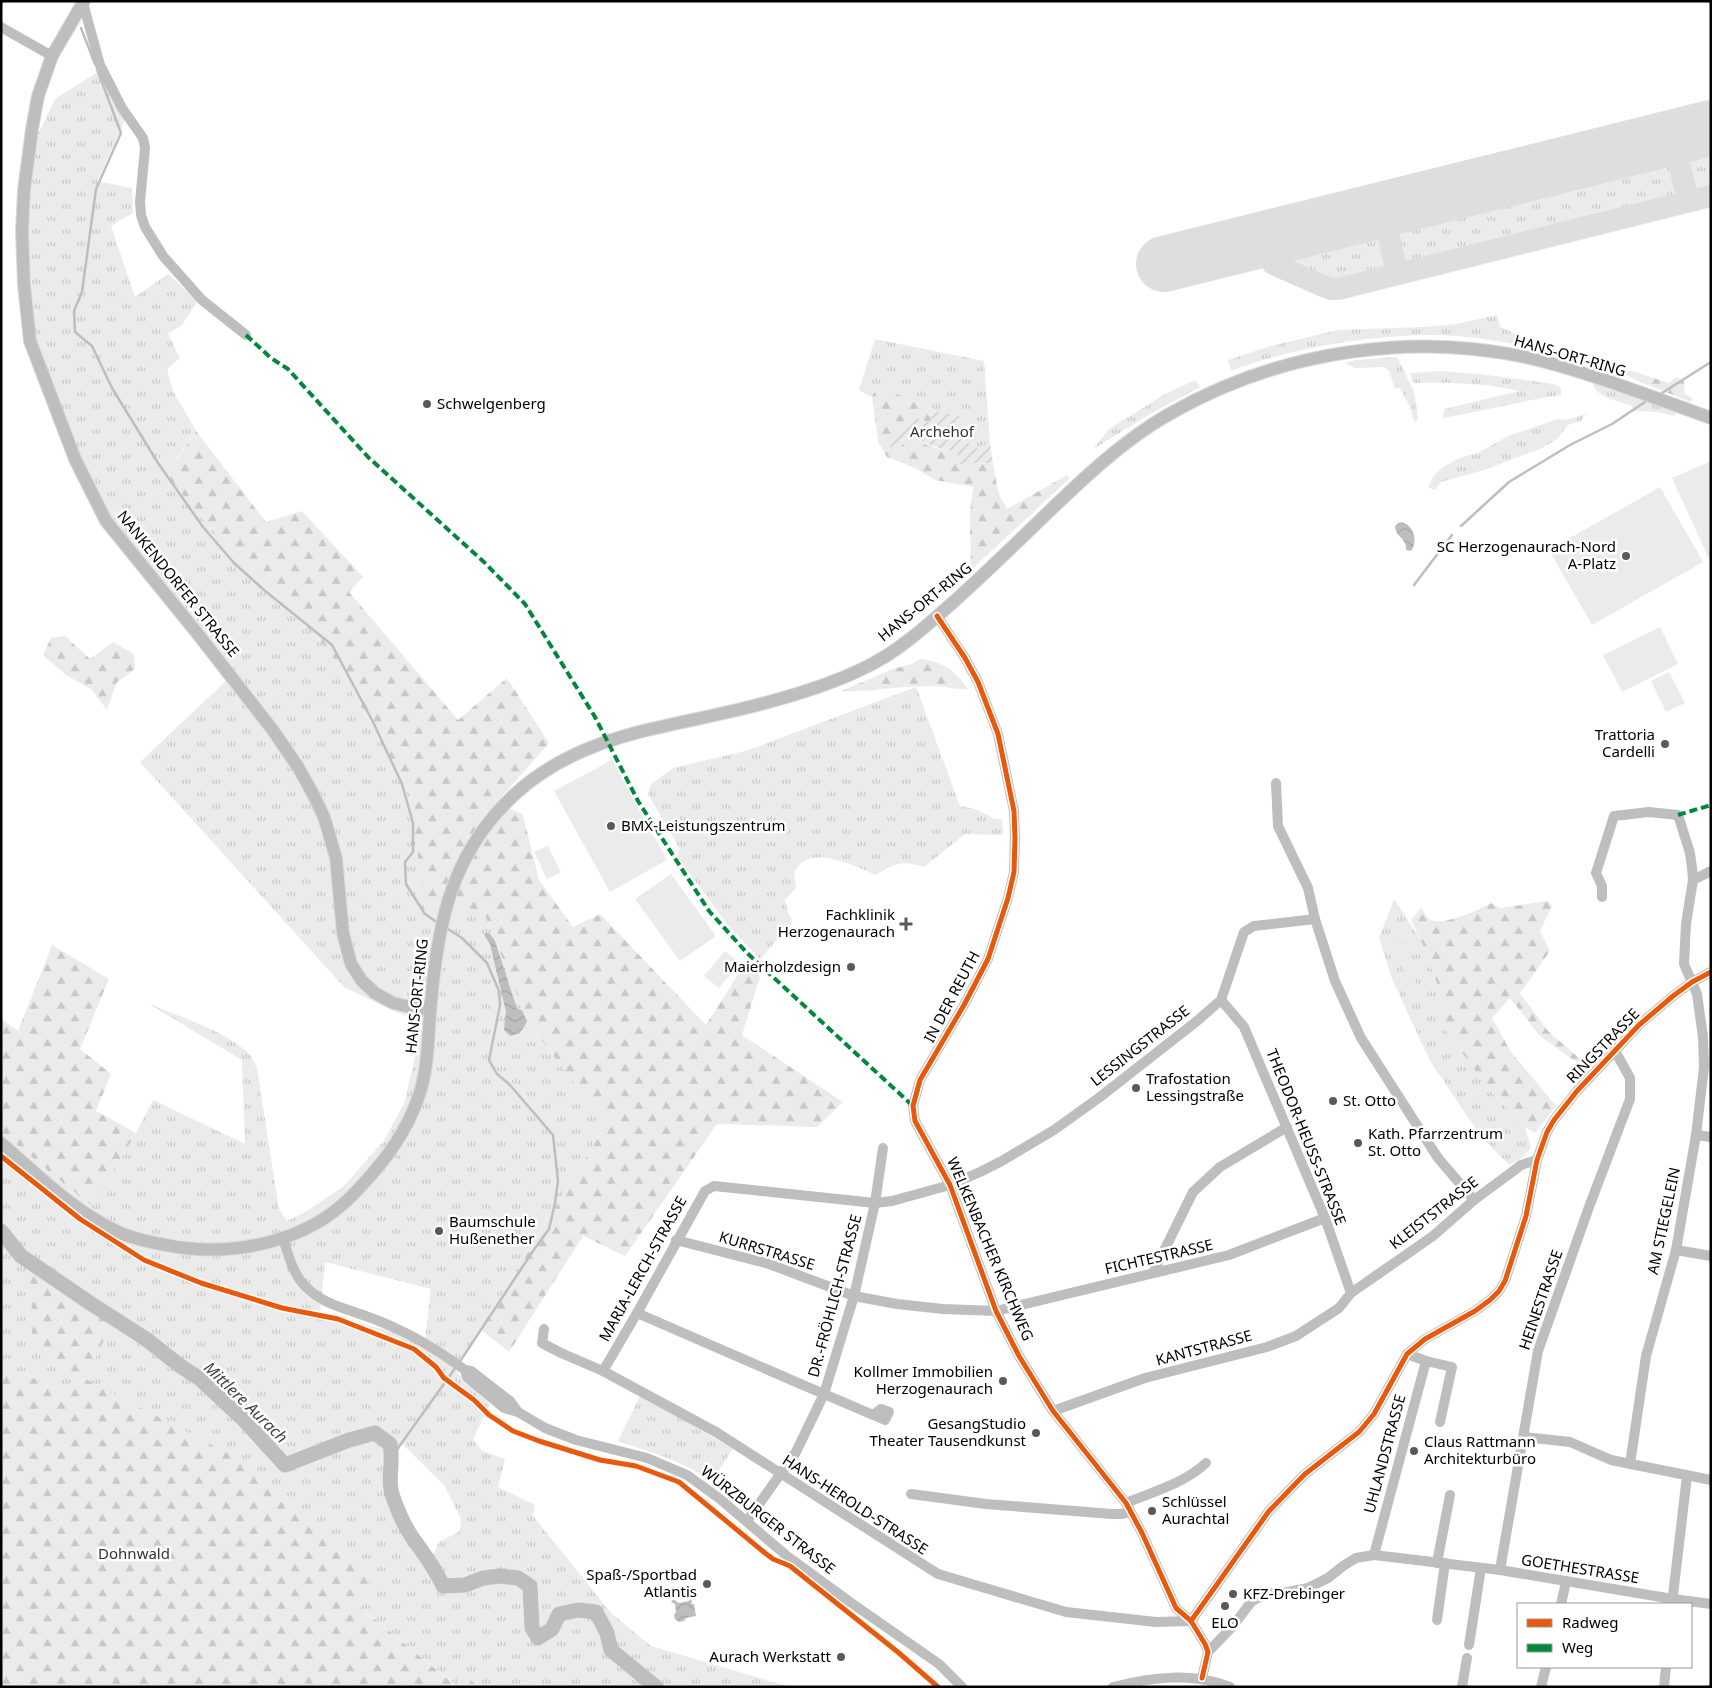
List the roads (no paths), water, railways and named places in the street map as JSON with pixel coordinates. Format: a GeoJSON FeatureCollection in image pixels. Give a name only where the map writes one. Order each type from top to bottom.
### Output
{"type":"FeatureCollection","features":[{"type":"Feature","properties":{"kind":"main road","name":"NANKENDORFER STRASSE"},"geometry":{"type":"LineString","coordinates":[[83,2],[52,56],[38,96],[24,190],[22,231],[24,285],[30,340],[75,459],[106,521],[272,729],[298,767],[313,794],[324,817],[336,858],[343,933],[351,964],[362,981],[375,993],[393,1003],[414,1008],[430,1009]]}},
{"type":"Feature","properties":{"kind":"main road","name":"HANS-ORT-RING"},"geometry":{"type":"LineString","coordinates":[[1,1143],[72,1205],[117,1232],[149,1242],[178,1248],[202,1250],[244,1248],[283,1238],[318,1221],[340,1207],[384,1160],[407,1124],[421,1090],[427,1064],[435,959],[449,894],[463,862],[478,837],[495,815],[516,793],[547,770],[571,756],[598,744],[635,732],[779,699],[825,684],[864,668],[901,646],[937,616],[990,569],[1012,546],[1109,456],[1173,412],[1208,394],[1297,362],[1341,353],[1436,347],[1484,350],[1532,359],[1585,374],[1711,418]]}},
{"type":"Feature","properties":{"kind":"street"},"geometry":{"type":"LineString","coordinates":[[83,2],[100,64],[122,108],[143,138],[145,148],[140,215],[145,228],[163,256],[202,300],[246,335]]}},
{"type":"Feature","properties":{"kind":"street"},"geometry":{"type":"LineString","coordinates":[[1,27],[52,56]]}},
{"type":"Feature","properties":{"kind":"street","name":"IN DER REUTH"},"geometry":{"type":"LineString","coordinates":[[913,1106],[920,1080],[964,1005],[988,959],[1008,898],[1014,872],[1014,810],[998,734],[965,658],[937,616]]}},
{"type":"Feature","properties":{"kind":"street"},"geometry":{"type":"LineString","coordinates":[[1276,783],[1278,826],[1308,888],[1315,919],[1335,981],[1361,1038],[1438,1158],[1474,1200]]}},
{"type":"Feature","properties":{"kind":"street","name":"AM STIEGELEIN"},"geometry":{"type":"LineString","coordinates":[[1602,898],[1602,886],[1596,873],[1614,816],[1650,812],[1678,815],[1690,854],[1693,880],[1686,924],[1684,964],[1697,994],[1708,1056],[1676,1250],[1646,1356],[1630,1464]]}},
{"type":"Feature","properties":{"kind":"street"},"geometry":{"type":"LineString","coordinates":[[1693,880],[1711,871]]}},
{"type":"Feature","properties":{"kind":"street"},"geometry":{"type":"LineString","coordinates":[[1221,1000],[1244,932],[1254,926],[1315,919]]}},
{"type":"Feature","properties":{"kind":"street","name":"RINGSTRASSE"},"geometry":{"type":"LineString","coordinates":[[1407,1354],[1425,1339],[1475,1311],[1499,1291],[1505,1281],[1526,1216],[1537,1160],[1547,1132],[1554,1120],[1577,1090],[1638,1025],[1692,982],[1711,972]]}},
{"type":"Feature","properties":{"kind":"street","name":"THEODOR-HEUSS-STRASSE"},"geometry":{"type":"LineString","coordinates":[[1221,1000],[1244,1027],[1325,1218],[1351,1293]]}},
{"type":"Feature","properties":{"kind":"street","name":"LESSINGSTRASSE"},"geometry":{"type":"LineString","coordinates":[[714,1186],[875,1203],[892,1201],[950,1185],[1000,1162],[1054,1130],[1140,1066],[1221,1000]]}},
{"type":"Feature","properties":{"kind":"street","name":"HEINESTRASSE"},"geometry":{"type":"LineString","coordinates":[[1500,1570],[1538,1351],[1630,1099],[1630,1078],[1614,1049]]}},
{"type":"Feature","properties":{"kind":"street","name":"WELKENBACHER KIRCHWEG"},"geometry":{"type":"LineString","coordinates":[[913,1106],[915,1121],[950,1185],[996,1311],[1018,1356],[1054,1411],[1127,1508],[1142,1534],[1176,1608],[1191,1621],[1208,1652]]}},
{"type":"Feature","properties":{"kind":"street"},"geometry":{"type":"LineString","coordinates":[[1153,1273],[1193,1192],[1220,1167],[1287,1128]]}},
{"type":"Feature","properties":{"kind":"street"},"geometry":{"type":"LineString","coordinates":[[1696,1135],[1711,1136]]}},
{"type":"Feature","properties":{"kind":"street","name":"DR.-FRÖHLICH-STRASSE"},"geometry":{"type":"LineString","coordinates":[[747,1521],[796,1452],[824,1394],[854,1296],[875,1203],[883,1148]]}},
{"type":"Feature","properties":{"kind":"street","name":"KLEISTSTRASSE"},"geometry":{"type":"LineString","coordinates":[[1351,1293],[1433,1236],[1474,1200],[1521,1165],[1537,1160]]}},
{"type":"Feature","properties":{"kind":"street","name":"MARIA-LERCH-STRASSE"},"geometry":{"type":"LineString","coordinates":[[603,1371],[638,1313],[676,1240],[705,1190],[714,1186]]}},
{"type":"Feature","properties":{"kind":"street","name":"FICHTESTRASSE"},"geometry":{"type":"LineString","coordinates":[[996,1311],[1229,1255],[1325,1218]]}},
{"type":"Feature","properties":{"kind":"street","name":"WÜRZBURGER STRASSE"},"geometry":{"type":"LineString","coordinates":[[283,1238],[289,1258],[298,1276],[311,1292],[328,1304],[364,1315],[398,1329],[428,1345],[465,1370],[471,1371],[510,1401],[518,1412],[560,1434],[638,1455],[673,1468],[698,1483],[747,1521],[787,1556],[939,1664],[962,1687]]}},
{"type":"Feature","properties":{"kind":"street","name":"KURRSTRASSE"},"geometry":{"type":"LineString","coordinates":[[676,1240],[769,1264],[854,1296],[934,1308],[996,1311]]}},
{"type":"Feature","properties":{"kind":"street"},"geometry":{"type":"LineString","coordinates":[[1676,1250],[1711,1256]]}},
{"type":"Feature","properties":{"kind":"street","name":"KANTSTRASSE"},"geometry":{"type":"LineString","coordinates":[[1054,1411],[1145,1378],[1268,1347],[1296,1336],[1339,1308],[1351,1293]]}},
{"type":"Feature","properties":{"kind":"street"},"geometry":{"type":"LineString","coordinates":[[638,1313],[873,1415]]}},
{"type":"Feature","properties":{"kind":"street","name":"HANS-HEROLD-STRASSE"},"geometry":{"type":"LineString","coordinates":[[544,1329],[542,1342],[561,1353],[603,1371],[716,1432],[847,1518],[881,1536],[920,1564],[938,1574],[1066,1612],[1156,1622],[1191,1621]]}},
{"type":"Feature","properties":{"kind":"street"},"geometry":{"type":"LineString","coordinates":[[1191,1621],[1269,1511],[1305,1474],[1359,1432],[1374,1414],[1407,1354],[1452,1367],[1440,1422]]}},
{"type":"Feature","properties":{"kind":"street","name":"UHLANDSTRASSE"},"geometry":{"type":"LineString","coordinates":[[1374,1555],[1426,1361]]}},
{"type":"Feature","properties":{"kind":"street"},"geometry":{"type":"LineString","coordinates":[[1524,1437],[1570,1442],[1610,1460],[1711,1480]]}},
{"type":"Feature","properties":{"kind":"street"},"geometry":{"type":"LineString","coordinates":[[910,1494],[986,1504],[1122,1514],[1127,1508],[1186,1478],[1206,1464]]}},
{"type":"Feature","properties":{"kind":"street"},"geometry":{"type":"LineString","coordinates":[[1672,1602],[1687,1476]]}},
{"type":"Feature","properties":{"kind":"street"},"geometry":{"type":"LineString","coordinates":[[1436,1620],[1450,1495]]}},
{"type":"Feature","properties":{"kind":"street","name":"GOETHESTRASSE"},"geometry":{"type":"LineString","coordinates":[[1208,1652],[1232,1627],[1252,1601],[1267,1594],[1283,1594],[1308,1588],[1328,1578],[1356,1558],[1374,1555],[1500,1570],[1672,1602],[1692,1603]]}},
{"type":"Feature","properties":{"kind":"street"},"geometry":{"type":"LineString","coordinates":[[1469,1645],[1481,1568]]}},
{"type":"Feature","properties":{"kind":"street"},"geometry":{"type":"LineString","coordinates":[[1561,1603],[1566,1582]]}},
{"type":"Feature","properties":{"kind":"street","name":"GOETHESTRASSE"},"geometry":{"type":"LineString","coordinates":[[1692,1603],[1711,1604]]}},
{"type":"Feature","properties":{"kind":"street"},"geometry":{"type":"LineString","coordinates":[[1202,1678],[1208,1652]]}},
{"type":"Feature","properties":{"kind":"street"},"geometry":{"type":"LineString","coordinates":[[1462,1687],[1467,1658]]}},
{"type":"Feature","properties":{"kind":"street"},"geometry":{"type":"LineString","coordinates":[[1541,1687],[1546,1668]]}},
{"type":"Feature","properties":{"kind":"street"},"geometry":{"type":"LineString","coordinates":[[1664,1687],[1666,1668]]}},
{"type":"Feature","properties":{"kind":"street","name":"WÜRZBURGER STRASSE"},"geometry":{"type":"LineString","coordinates":[[953,1677],[967,1687]]}},
{"type":"Feature","properties":{"kind":"street"},"geometry":{"type":"LineString","coordinates":[[1113,1687],[1181,1677],[1202,1678],[1230,1687]]}},
{"type":"Feature","properties":{"kind":"water"},"geometry":{"type":"Polygon","coordinates":[[[1402,522],[1409,526],[1414,534],[1415,543],[1411,551],[1406,550],[1405,543],[1396,530],[1395,526],[1402,522]]]}},
{"type":"Feature","properties":{"kind":"water"},"geometry":{"type":"Polygon","coordinates":[[[486,932],[495,941],[517,1009],[522,1010],[527,1021],[520,1032],[510,1036],[504,1030],[506,1012],[490,944],[484,935],[486,932]]]}},
{"type":"Feature","properties":{"kind":"water"},"geometry":{"type":"Polygon","coordinates":[[[673,1599],[679,1603],[689,1601],[690,1599],[692,1601],[691,1604],[694,1604],[696,1616],[679,1622],[675,1619],[675,1604],[671,1602],[673,1599]]]}},
{"type":"Feature","properties":{"kind":"waterway"},"geometry":{"type":"LineString","coordinates":[[81,28],[95,64]]}},
{"type":"Feature","properties":{"kind":"waterway"},"geometry":{"type":"LineString","coordinates":[[97,69],[121,133],[96,189],[82,292],[74,311],[75,332],[92,346],[112,388],[158,463],[203,527],[234,563],[332,645],[373,722],[402,784],[413,823],[413,852],[405,862],[406,884],[425,914],[438,923]]}},
{"type":"Feature","properties":{"kind":"waterway"},"geometry":{"type":"LineString","coordinates":[[1662,393],[1711,362]]}},
{"type":"Feature","properties":{"kind":"waterway"},"geometry":{"type":"LineString","coordinates":[[1461,526],[1509,482],[1570,445],[1612,424],[1645,402]]}},
{"type":"Feature","properties":{"kind":"waterway"},"geometry":{"type":"LineString","coordinates":[[1414,585],[1452,535]]}},
{"type":"Feature","properties":{"kind":"waterway"},"geometry":{"type":"LineString","coordinates":[[445,927],[462,938],[487,963],[499,991],[500,1005],[489,1060],[497,1074],[509,1084],[553,1135],[558,1181],[549,1229],[459,1363]]}},
{"type":"Feature","properties":{"kind":"waterway","name":"Mittlere Aurach"},"geometry":{"type":"LineString","coordinates":[[1,1231],[21,1256],[146,1339],[200,1379],[243,1419],[285,1465],[349,1440],[375,1433],[390,1444],[391,1488],[400,1516],[443,1586],[465,1585],[483,1578],[500,1576],[518,1578],[530,1586],[532,1628],[538,1638],[552,1629],[559,1614],[578,1610],[596,1612],[607,1633],[611,1650],[656,1687]]}},
{"type":"Feature","properties":{"kind":"waterway"},"geometry":{"type":"LineString","coordinates":[[393,1455],[456,1367]]}},
{"type":"Feature","properties":{"kind":"place","name":"Schwelgenberg"},"geometry":{"type":"Point","coordinates":[427,404]}},
{"type":"Feature","properties":{"kind":"place","name":"SC Herzogenaurach-Nord A-Platz"},"geometry":{"type":"Point","coordinates":[1626,556]}},
{"type":"Feature","properties":{"kind":"place","name":"Trattoria Cardelli"},"geometry":{"type":"Point","coordinates":[1665,744]}},
{"type":"Feature","properties":{"kind":"place","name":"BMX-Leistungszentrum"},"geometry":{"type":"Point","coordinates":[611,826]}},
{"type":"Feature","properties":{"kind":"place","name":"Fachklinik Herzogenaurach"},"geometry":{"type":"Point","coordinates":[906,924]}},
{"type":"Feature","properties":{"kind":"place","name":"Maierholzdesign"},"geometry":{"type":"Point","coordinates":[851,967]}},
{"type":"Feature","properties":{"kind":"place","name":"Trafostation Lessingstraße"},"geometry":{"type":"Point","coordinates":[1136,1088]}},
{"type":"Feature","properties":{"kind":"place","name":"St. Otto"},"geometry":{"type":"Point","coordinates":[1333,1101]}},
{"type":"Feature","properties":{"kind":"place","name":"Kath. Pfarrzentrum St. Otto"},"geometry":{"type":"Point","coordinates":[1358,1143]}},
{"type":"Feature","properties":{"kind":"place","name":"Baumschule Hußenether"},"geometry":{"type":"Point","coordinates":[439,1231]}},
{"type":"Feature","properties":{"kind":"place","name":"Kollmer Immobilien Herzogenaurach"},"geometry":{"type":"Point","coordinates":[1003,1381]}},
{"type":"Feature","properties":{"kind":"place","name":"GesangStudio Theater Tausendkunst"},"geometry":{"type":"Point","coordinates":[1036,1433]}},
{"type":"Feature","properties":{"kind":"place","name":"Claus Rattmann Architekturbüro"},"geometry":{"type":"Point","coordinates":[1414,1451]}},
{"type":"Feature","properties":{"kind":"place","name":"Schlüssel Aurachtal"},"geometry":{"type":"Point","coordinates":[1152,1511]}},
{"type":"Feature","properties":{"kind":"place","name":"Spaß-/Sportbad Atlantis"},"geometry":{"type":"Point","coordinates":[707,1584]}},
{"type":"Feature","properties":{"kind":"place","name":"KFZ-Drebinger"},"geometry":{"type":"Point","coordinates":[1233,1594]}},
{"type":"Feature","properties":{"kind":"place","name":"ELO"},"geometry":{"type":"Point","coordinates":[1225,1606]}},
{"type":"Feature","properties":{"kind":"place","name":"Aurach Werkstatt"},"geometry":{"type":"Point","coordinates":[841,1657]}},
{"type":"Feature","properties":{"kind":"park label","name":"Archehof"},"geometry":{"type":"Point","coordinates":[942,432]}},
{"type":"Feature","properties":{"kind":"park label","name":"Dohnwald"},"geometry":{"type":"Point","coordinates":[134,1554]}}]}
